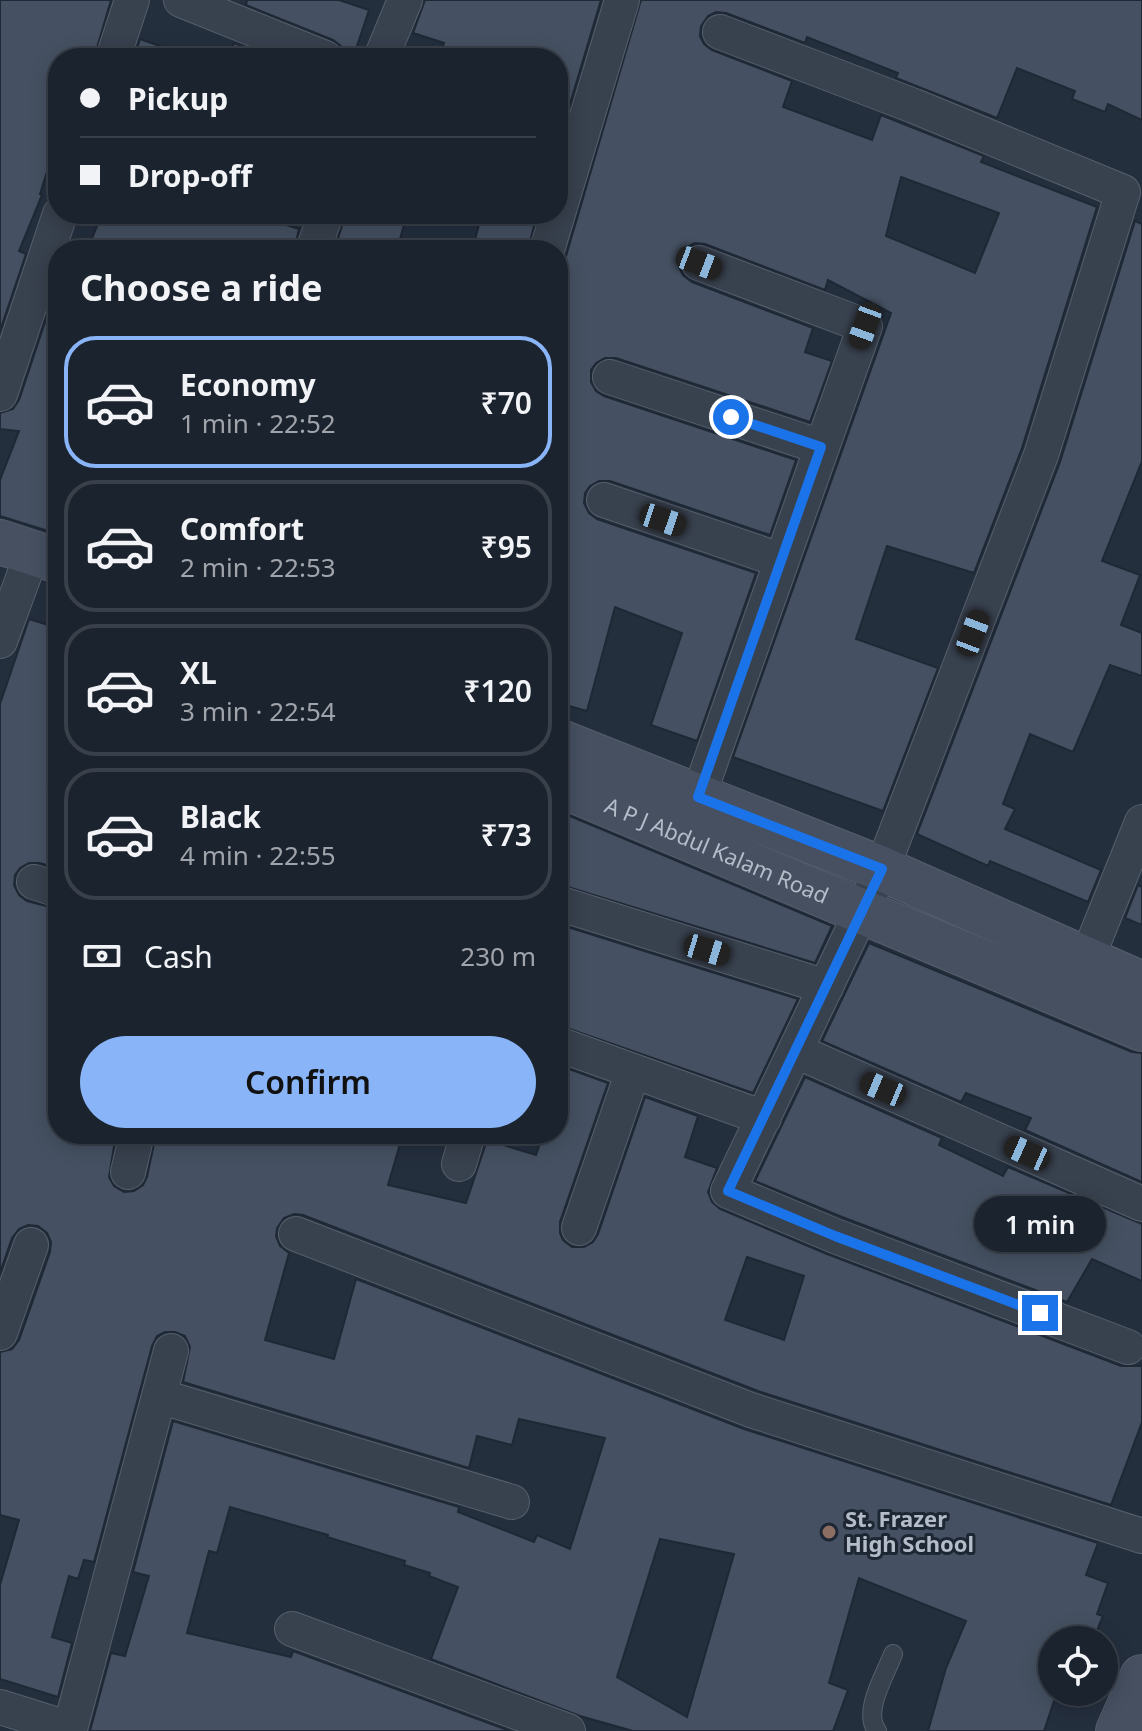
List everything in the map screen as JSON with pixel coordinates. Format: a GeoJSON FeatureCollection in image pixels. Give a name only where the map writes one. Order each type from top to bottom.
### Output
{"type":"FeatureCollection","features":[{"type":"Feature","properties":{"kind":"street"},"geometry":{"type":"LineString","coordinates":[[116,48],[132,0]]}},
{"type":"Feature","properties":{"kind":"street"},"geometry":{"type":"LineString","coordinates":[[181,0],[300,48]]}},
{"type":"Feature","properties":{"kind":"street"},"geometry":{"type":"LineString","coordinates":[[385,48],[405,0]]}},
{"type":"Feature","properties":{"kind":"street"},"geometry":{"type":"LineString","coordinates":[[568,180],[622,0]]}},
{"type":"Feature","properties":{"kind":"street"},"geometry":{"type":"LineString","coordinates":[[720,32],[914,106],[1123,192],[1041,455],[882,869],[728,1191],[835,1236],[1128,1347]]}},
{"type":"Feature","properties":{"kind":"street"},"geometry":{"type":"LineString","coordinates":[[0,394],[48,250]]}},
{"type":"Feature","properties":{"kind":"street"},"geometry":{"type":"LineString","coordinates":[[689,815],[865,326],[699,263]]}},
{"type":"Feature","properties":{"kind":"street"},"geometry":{"type":"LineString","coordinates":[[610,377],[821,447]]}},
{"type":"Feature","properties":{"kind":"street"},"geometry":{"type":"LineString","coordinates":[[604,500],[780,560]]}},
{"type":"Feature","properties":{"kind":"street"},"geometry":{"type":"LineString","coordinates":[[0,641],[30,551]]}},
{"type":"Feature","properties":{"kind":"street","name":"A P J Abdul Kalam Road"},"geometry":{"type":"LineString","coordinates":[[568,747],[862,911],[1079,980],[1142,984]]}},
{"type":"Feature","properties":{"kind":"street","name":"A P J Abdul Kalam Road"},"geometry":{"type":"LineString","coordinates":[[568,786],[689,815],[882,869],[1079,980],[1142,1029]]}},
{"type":"Feature","properties":{"kind":"street"},"geometry":{"type":"LineString","coordinates":[[1079,980],[1142,822]]}},
{"type":"Feature","properties":{"kind":"street"},"geometry":{"type":"LineString","coordinates":[[568,906],[826,987]]}},
{"type":"Feature","properties":{"kind":"street"},"geometry":{"type":"LineString","coordinates":[[568,1048],[764,1118]]}},
{"type":"Feature","properties":{"kind":"street"},"geometry":{"type":"LineString","coordinates":[[796,1051],[1142,1204]]}},
{"type":"Feature","properties":{"kind":"street"},"geometry":{"type":"LineString","coordinates":[[579,1228],[633,1071]]}},
{"type":"Feature","properties":{"kind":"street"},"geometry":{"type":"LineString","coordinates":[[128,1172],[135,1144]]}},
{"type":"Feature","properties":{"kind":"street"},"geometry":{"type":"LineString","coordinates":[[296,1234],[751,1410],[1142,1536]]}},
{"type":"Feature","properties":{"kind":"street"},"geometry":{"type":"LineString","coordinates":[[0,1333],[31,1245]]}},
{"type":"Feature","properties":{"kind":"street"},"geometry":{"type":"LineString","coordinates":[[0,1707],[70,1729],[171,1351]]}},
{"type":"Feature","properties":{"kind":"street"},"geometry":{"type":"LineString","coordinates":[[159,1396],[512,1502]]}},
{"type":"Feature","properties":{"kind":"street"},"geometry":{"type":"LineString","coordinates":[[292,1629],[568,1731]]}},
{"type":"Feature","properties":{"kind":"street"},"geometry":{"type":"LineString","coordinates":[[1118,1731],[1142,1677]]}},
{"type":"Feature","properties":{"kind":"lane"},"geometry":{"type":"LineString","coordinates":[[877,1731],[872,1725],[873,1705],[893,1654]]}},
{"type":"Feature","properties":{"kind":"building"},"geometry":{"type":"Polygon","coordinates":[[[0,0],[111,0],[97,48],[48,48],[48,169],[42,195],[19,251],[26,254],[0,331],[0,0]]]}},
{"type":"Feature","properties":{"kind":"building"},"geometry":{"type":"Polygon","coordinates":[[[247,0],[339,0],[369,10],[356,48],[342,48],[333,40],[246,5],[247,0]]]}},
{"type":"Feature","properties":{"kind":"building"},"geometry":{"type":"Polygon","coordinates":[[[425,0],[601,0],[568,111],[568,48],[442,48],[444,43],[413,33],[425,0]]]}},
{"type":"Feature","properties":{"kind":"building"},"geometry":{"type":"Polygon","coordinates":[[[641,0],[1142,0],[1142,120],[1108,104],[1105,112],[1072,99],[1075,91],[1017,68],[997,118],[896,78],[898,73],[807,37],[805,43],[726,13],[716,12],[708,16],[701,26],[700,36],[704,44],[712,50],[792,81],[783,107],[872,140],[881,115],[984,156],[981,162],[1097,207],[1022,448],[974,573],[887,546],[856,639],[938,668],[883,811],[733,757],[891,313],[828,280],[825,290],[705,244],[695,243],[687,247],[680,257],[679,267],[692,282],[813,328],[805,352],[832,361],[810,422],[616,358],[605,358],[591,370],[591,382],[596,391],[604,396],[796,460],[770,535],[610,481],[599,481],[590,486],[584,503],[589,513],[597,519],[756,573],[697,741],[651,725],[682,633],[615,607],[587,711],[568,706],[568,249],[641,0]],[[901,177],[886,236],[975,273],[999,213],[901,177]]]}},
{"type":"Feature","properties":{"kind":"building"},"geometry":{"type":"Polygon","coordinates":[[[140,39],[166,48],[137,48],[140,39]]]}},
{"type":"Feature","properties":{"kind":"building"},"geometry":{"type":"Polygon","coordinates":[[[1135,221],[1142,224],[1142,461],[1102,561],[1140,575],[1121,625],[1142,633],[1142,676],[1110,665],[1073,752],[1030,734],[1003,804],[1015,809],[1005,829],[1101,870],[1088,902],[990,861],[988,866],[917,834],[1060,462],[1135,221]]]}},
{"type":"Feature","properties":{"kind":"building"},"geometry":{"type":"Polygon","coordinates":[[[98,224],[283,224],[299,229],[296,240],[91,240],[98,224]]]}},
{"type":"Feature","properties":{"kind":"building"},"geometry":{"type":"Polygon","coordinates":[[[343,224],[404,224],[400,240],[337,240],[343,224]]]}},
{"type":"Feature","properties":{"kind":"building"},"geometry":{"type":"Polygon","coordinates":[[[479,224],[534,224],[530,240],[475,240],[479,224]]]}},
{"type":"Feature","properties":{"kind":"building"},"geometry":{"type":"Polygon","coordinates":[[[48,313],[48,531],[0,516],[0,480],[19,431],[0,429],[0,413],[13,409],[19,400],[48,313]]]}},
{"type":"Feature","properties":{"kind":"building"},"geometry":{"type":"Polygon","coordinates":[[[29,619],[48,625],[48,866],[29,863],[20,868],[14,885],[19,895],[27,901],[48,906],[48,1144],[114,1144],[109,1177],[114,1186],[124,1192],[134,1191],[143,1185],[154,1144],[400,1144],[388,1185],[466,1203],[486,1144],[500,1144],[536,1155],[540,1144],[568,1144],[568,1069],[608,1083],[560,1222],[563,1240],[572,1247],[584,1247],[593,1242],[598,1234],[645,1097],[698,1116],[685,1157],[717,1168],[708,1192],[712,1202],[720,1209],[827,1254],[1121,1366],[1142,1366],[1142,1422],[1111,1505],[758,1391],[303,1215],[284,1218],[277,1228],[280,1246],[289,1253],[265,1340],[334,1359],[356,1279],[744,1429],[1098,1543],[1086,1575],[1108,1583],[1097,1614],[1103,1616],[1099,1626],[1038,1626],[1038,1706],[1052,1706],[1044,1731],[928,1731],[946,1668],[966,1621],[859,1578],[829,1683],[848,1690],[833,1731],[633,1731],[580,1716],[431,1659],[458,1587],[429,1576],[430,1573],[404,1565],[405,1561],[230,1507],[217,1553],[209,1551],[187,1633],[291,1657],[293,1651],[510,1731],[90,1731],[111,1653],[125,1656],[149,1576],[133,1572],[173,1421],[459,1507],[458,1512],[534,1542],[537,1535],[570,1549],[605,1438],[519,1419],[512,1445],[477,1436],[469,1468],[183,1382],[190,1347],[185,1336],[165,1332],[157,1336],[152,1346],[94,1562],[84,1560],[78,1579],[69,1576],[52,1637],[72,1643],[58,1697],[0,1679],[0,1585],[19,1520],[0,1515],[0,1352],[12,1349],[19,1340],[51,1242],[47,1233],[38,1226],[28,1225],[19,1229],[12,1238],[0,1273],[0,704],[29,619]],[[747,1257],[725,1320],[784,1340],[804,1276],[747,1257]],[[660,1539],[617,1677],[687,1717],[734,1554],[660,1539]]]}},
{"type":"Feature","properties":{"kind":"building"},"geometry":{"type":"Polygon","coordinates":[[[568,815],[832,926],[815,963],[568,887],[568,815]]]}},
{"type":"Feature","properties":{"kind":"building"},"geometry":{"type":"Polygon","coordinates":[[[1138,885],[1142,887],[1142,925],[1125,918],[1138,885]]]}},
{"type":"Feature","properties":{"kind":"building"},"geometry":{"type":"Polygon","coordinates":[[[568,927],[798,999],[753,1093],[568,1028],[568,927]]]}},
{"type":"Feature","properties":{"kind":"building"},"geometry":{"type":"Polygon","coordinates":[[[869,943],[1132,1052],[1142,1053],[1142,1182],[1025,1130],[1031,1118],[966,1093],[961,1102],[822,1041],[869,943]]]}},
{"type":"Feature","properties":{"kind":"building"},"geometry":{"type":"Polygon","coordinates":[[[805,1077],[942,1138],[939,1145],[1003,1176],[1008,1167],[1142,1224],[1142,1281],[1092,1259],[1067,1302],[755,1181],[805,1077]]]}},
{"type":"Feature","properties":{"kind":"place","name":"St. Frazer High School"},"geometry":{"type":"Point","coordinates":[829,1532]}},
{"type":"Feature","properties":{"kind":"route"},"geometry":{"type":"LineString","coordinates":[[731,417],[821,447],[698,797],[882,869],[728,1191],[835,1236],[1040,1313]]}}]}
